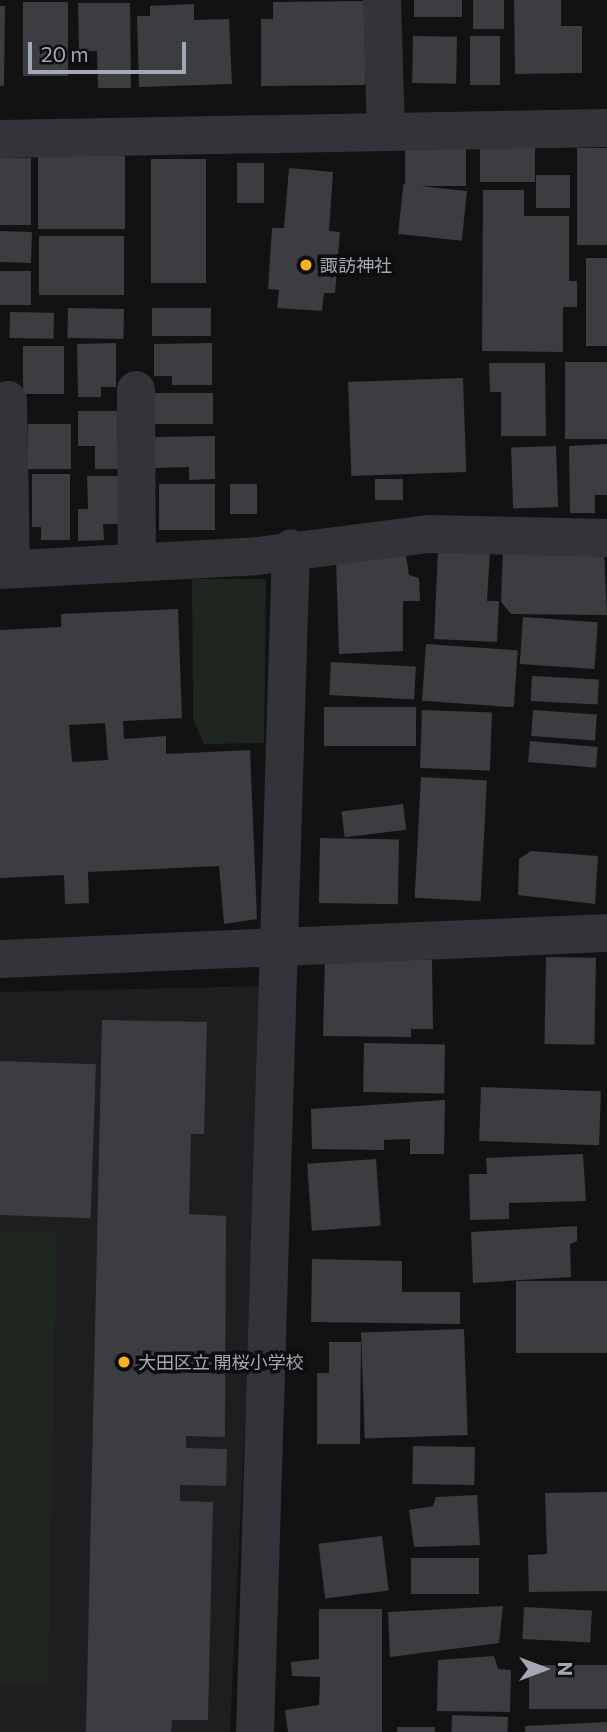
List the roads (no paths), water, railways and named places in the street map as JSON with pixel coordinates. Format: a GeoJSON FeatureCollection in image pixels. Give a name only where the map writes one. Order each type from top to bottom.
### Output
{"type":"FeatureCollection","features":[{"type":"Feature","properties":{"kind":"street"},"geometry":{"type":"LineString","coordinates":[[382,0],[386,132]]}},
{"type":"Feature","properties":{"kind":"street"},"geometry":{"type":"LineString","coordinates":[[0,139],[607,128]]}},
{"type":"Feature","properties":{"kind":"street"},"geometry":{"type":"LineString","coordinates":[[136,390],[137,562]]}},
{"type":"Feature","properties":{"kind":"street"},"geometry":{"type":"LineString","coordinates":[[8,400],[5,570],[292,549],[429,534],[607,538]]}},
{"type":"Feature","properties":{"kind":"street"},"geometry":{"type":"LineString","coordinates":[[255,1732],[282,947],[292,549]]}},
{"type":"Feature","properties":{"kind":"street"},"geometry":{"type":"LineString","coordinates":[[0,958],[607,933]]}},
{"type":"Feature","properties":{"kind":"place","name":"諏訪神社"},"geometry":{"type":"Point","coordinates":[306,265]}},
{"type":"Feature","properties":{"kind":"place","name":"大田区立 開桜小学校"},"geometry":{"type":"Point","coordinates":[124,1362]}}]}
